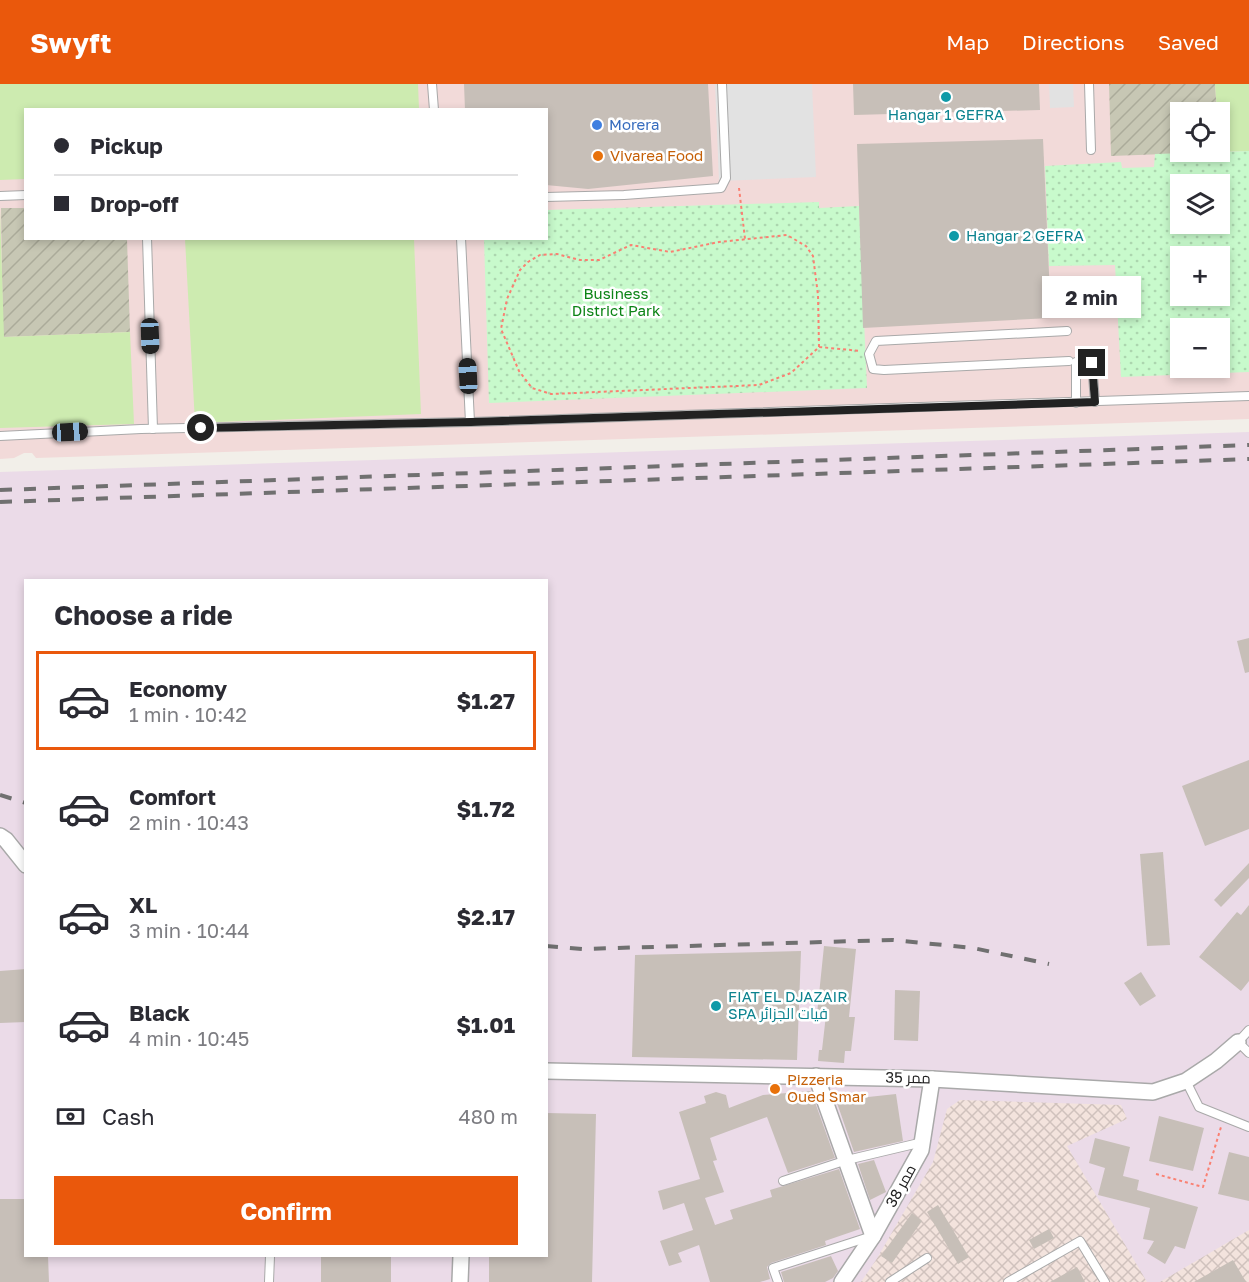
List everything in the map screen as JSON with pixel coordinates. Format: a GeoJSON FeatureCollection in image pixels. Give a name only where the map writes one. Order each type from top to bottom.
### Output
{"type":"FeatureCollection","features":[{"type":"Feature","properties":{"kind":"street"},"geometry":{"type":"LineString","coordinates":[[0,836],[24,862]]}},
{"type":"Feature","properties":{"kind":"street","name":"ممر 35"},"geometry":{"type":"LineString","coordinates":[[548,1071],[932,1079],[1153,1092],[1186,1081],[1216,1061],[1244,1048]]}},
{"type":"Feature","properties":{"kind":"street"},"geometry":{"type":"LineString","coordinates":[[816,1076],[873,1236]]}},
{"type":"Feature","properties":{"kind":"street","name":"ممر 38"},"geometry":{"type":"LineString","coordinates":[[842,1282],[873,1236],[921,1150],[932,1079]]}},
{"type":"Feature","properties":{"kind":"street"},"geometry":{"type":"LineString","coordinates":[[460,1282],[461,1257]]}},
{"type":"Feature","properties":{"kind":"lane"},"geometry":{"type":"LineString","coordinates":[[432,84],[434,108]]}},
{"type":"Feature","properties":{"kind":"lane"},"geometry":{"type":"LineString","coordinates":[[548,197],[624,195],[721,188],[726,178],[722,84]]}},
{"type":"Feature","properties":{"kind":"lane"},"geometry":{"type":"LineString","coordinates":[[1089,84],[1091,150]]}},
{"type":"Feature","properties":{"kind":"lane"},"geometry":{"type":"LineString","coordinates":[[0,196],[24,195]]}},
{"type":"Feature","properties":{"kind":"lane"},"geometry":{"type":"LineString","coordinates":[[147,240],[153,429]]}},
{"type":"Feature","properties":{"kind":"lane"},"geometry":{"type":"LineString","coordinates":[[461,240],[471,422]]}},
{"type":"Feature","properties":{"kind":"lane"},"geometry":{"type":"LineString","coordinates":[[1067,331],[876,341],[870,351],[873,369],[884,370],[1072,361],[1076,403]]}},
{"type":"Feature","properties":{"kind":"lane"},"geometry":{"type":"LineString","coordinates":[[1092,363],[1095,402]]}},
{"type":"Feature","properties":{"kind":"lane"},"geometry":{"type":"LineString","coordinates":[[0,436],[153,429],[471,422],[1249,396]]}},
{"type":"Feature","properties":{"kind":"lane","name":"ممر 35"},"geometry":{"type":"LineString","coordinates":[[1244,1048],[1249,1030]]}},
{"type":"Feature","properties":{"kind":"lane"},"geometry":{"type":"LineString","coordinates":[[1186,1081],[1199,1107],[1249,1127]]}},
{"type":"Feature","properties":{"kind":"lane"},"geometry":{"type":"LineString","coordinates":[[783,1181],[847,1160],[923,1142]]}},
{"type":"Feature","properties":{"kind":"lane"},"geometry":{"type":"LineString","coordinates":[[778,1282],[773,1268],[873,1236]]}},
{"type":"Feature","properties":{"kind":"lane"},"geometry":{"type":"LineString","coordinates":[[1008,1282],[1080,1241],[1105,1282]]}},
{"type":"Feature","properties":{"kind":"lane"},"geometry":{"type":"LineString","coordinates":[[269,1282],[270,1257]]}},
{"type":"Feature","properties":{"kind":"lane"},"geometry":{"type":"LineString","coordinates":[[890,1282],[927,1258]]}},
{"type":"Feature","properties":{"kind":"path"},"geometry":{"type":"LineString","coordinates":[[739,188],[745,239]]}},
{"type":"Feature","properties":{"kind":"path"},"geometry":{"type":"LineString","coordinates":[[819,347],[818,295],[813,256],[806,246],[787,235],[745,239],[670,252],[631,245],[598,260],[580,260],[557,254],[540,255],[520,270],[507,299],[501,329],[519,371],[532,388],[551,394],[759,385],[791,373],[819,347],[870,351]]}},
{"type":"Feature","properties":{"kind":"path"},"geometry":{"type":"LineString","coordinates":[[1155,1174],[1203,1186],[1224,1117]]}},
{"type":"Feature","properties":{"kind":"shaded area"},"geometry":{"type":"Polygon","coordinates":[[[0,84],[1249,84],[1249,419],[36,458],[32,453],[24,453],[14,458],[0,459],[0,84]]]}},
{"type":"Feature","properties":{"kind":"shaded area"},"geometry":{"type":"Polygon","coordinates":[[[715,84],[812,84],[816,177],[719,181],[715,84]]]}},
{"type":"Feature","properties":{"kind":"shaded area"},"geometry":{"type":"Polygon","coordinates":[[[1049,84],[1073,84],[1074,107],[1050,108],[1049,84]]]}},
{"type":"Feature","properties":{"kind":"shaded area"},"geometry":{"type":"Polygon","coordinates":[[[1109,84],[1215,84],[1216,102],[1170,102],[1170,154],[1111,156],[1109,84]]]}},
{"type":"Feature","properties":{"kind":"shaded area"},"geometry":{"type":"Polygon","coordinates":[[[1,208],[24,208],[24,240],[127,240],[130,332],[3,337],[1,208]]]}},
{"type":"Feature","properties":{"kind":"shaded area"},"geometry":{"type":"Polygon","coordinates":[[[1249,432],[1249,1282],[0,1282],[0,472],[1249,432]]]}},
{"type":"Feature","properties":{"kind":"shaded area"},"geometry":{"type":"Polygon","coordinates":[[[960,1100],[1121,1105],[1127,1119],[1067,1146],[1147,1282],[861,1282],[933,1162],[947,1109],[960,1100]]]}},
{"type":"Feature","properties":{"kind":"shaded area"},"geometry":{"type":"Polygon","coordinates":[[[1249,1230],[1249,1282],[1160,1282],[1249,1230]]]}},
{"type":"Feature","properties":{"kind":"green space"},"geometry":{"type":"Polygon","coordinates":[[[0,84],[418,84],[419,108],[24,108],[24,179],[0,180],[0,84]]]}},
{"type":"Feature","properties":{"kind":"green space"},"geometry":{"type":"Polygon","coordinates":[[[1215,84],[1249,84],[1249,151],[1230,152],[1230,102],[1216,102],[1215,84]]]}},
{"type":"Feature","properties":{"kind":"green space"},"geometry":{"type":"Polygon","coordinates":[[[1249,151],[1249,372],[1230,373],[1230,318],[1170,318],[1170,375],[1121,377],[1115,265],[1049,266],[1045,166],[1121,162],[1122,168],[1154,167],[1155,154],[1170,154],[1170,162],[1230,162],[1230,152],[1249,151]]]}},
{"type":"Feature","properties":{"kind":"green space","name":"Business District Park"},"geometry":{"type":"Polygon","coordinates":[[[819,202],[819,208],[859,206],[867,388],[489,403],[484,240],[548,240],[548,210],[819,202]]]}},
{"type":"Feature","properties":{"kind":"green space"},"geometry":{"type":"Polygon","coordinates":[[[0,208],[4,337],[130,332],[134,424],[0,428],[0,208]]]}},
{"type":"Feature","properties":{"kind":"green space"},"geometry":{"type":"Polygon","coordinates":[[[185,240],[414,240],[421,414],[195,423],[185,240]]]}},
{"type":"Feature","properties":{"kind":"building"},"geometry":{"type":"Polygon","coordinates":[[[464,84],[708,84],[713,176],[588,189],[548,185],[548,108],[465,108],[464,84]]]}},
{"type":"Feature","properties":{"kind":"building","name":"Hangar 1 GEFRA"},"geometry":{"type":"Polygon","coordinates":[[[853,84],[1039,84],[1040,110],[854,115],[853,84]]]}},
{"type":"Feature","properties":{"kind":"building","name":"Hangar 2 GEFRA"},"geometry":{"type":"Polygon","coordinates":[[[1043,139],[1051,318],[863,328],[857,144],[1043,139]]]}},
{"type":"Feature","properties":{"kind":"building"},"geometry":{"type":"Polygon","coordinates":[[[1249,638],[1249,672],[1245,673],[1237,641],[1249,638]]]}},
{"type":"Feature","properties":{"kind":"building"},"geometry":{"type":"Polygon","coordinates":[[[1249,760],[1249,829],[1205,846],[1182,786],[1249,760]]]}},
{"type":"Feature","properties":{"kind":"building"},"geometry":{"type":"Polygon","coordinates":[[[1163,852],[1170,945],[1147,946],[1140,854],[1163,852]]]}},
{"type":"Feature","properties":{"kind":"building"},"geometry":{"type":"Polygon","coordinates":[[[1249,863],[1249,878],[1221,907],[1214,900],[1249,863]]]}},
{"type":"Feature","properties":{"kind":"building"},"geometry":{"type":"Polygon","coordinates":[[[1249,905],[1249,981],[1241,991],[1199,957],[1237,912],[1241,915],[1249,905]]]}},
{"type":"Feature","properties":{"kind":"building"},"geometry":{"type":"Polygon","coordinates":[[[824,946],[856,949],[849,1017],[855,1017],[851,1051],[845,1051],[844,1063],[818,1061],[819,1050],[822,1050],[826,1015],[817,1014],[824,946]]]}},
{"type":"Feature","properties":{"kind":"building","name":"FIAT EL DJAZAIR SPA فيات الجزائر"},"geometry":{"type":"Polygon","coordinates":[[[801,951],[797,1060],[632,1057],[635,955],[801,951]]]}},
{"type":"Feature","properties":{"kind":"building"},"geometry":{"type":"Polygon","coordinates":[[[24,969],[24,1022],[0,1023],[0,971],[24,969]]]}},
{"type":"Feature","properties":{"kind":"building"},"geometry":{"type":"Polygon","coordinates":[[[1141,972],[1156,996],[1140,1006],[1124,983],[1141,972]]]}},
{"type":"Feature","properties":{"kind":"building"},"geometry":{"type":"Polygon","coordinates":[[[895,990],[920,991],[918,1041],[894,1040],[895,990]]]}},
{"type":"Feature","properties":{"kind":"building"},"geometry":{"type":"Polygon","coordinates":[[[811,1091],[835,1158],[788,1173],[767,1117],[710,1138],[717,1160],[713,1161],[724,1192],[705,1198],[715,1225],[733,1219],[730,1210],[772,1197],[770,1190],[839,1169],[860,1229],[825,1241],[826,1245],[771,1263],[767,1267],[770,1279],[760,1282],[710,1282],[699,1245],[678,1253],[682,1262],[669,1266],[660,1241],[693,1230],[684,1203],[663,1210],[658,1191],[700,1179],[679,1112],[706,1103],[704,1096],[716,1092],[726,1095],[729,1108],[763,1095],[811,1091]]]}},
{"type":"Feature","properties":{"kind":"building"},"geometry":{"type":"Polygon","coordinates":[[[896,1094],[903,1141],[854,1152],[837,1103],[896,1094]]]}},
{"type":"Feature","properties":{"kind":"building"},"geometry":{"type":"Polygon","coordinates":[[[548,1113],[596,1114],[592,1282],[489,1282],[489,1257],[548,1257],[548,1113]]]}},
{"type":"Feature","properties":{"kind":"building"},"geometry":{"type":"Polygon","coordinates":[[[1159,1116],[1204,1128],[1193,1171],[1149,1161],[1159,1116]]]}},
{"type":"Feature","properties":{"kind":"building"},"geometry":{"type":"Polygon","coordinates":[[[1095,1138],[1130,1147],[1123,1176],[1139,1180],[1137,1190],[1198,1207],[1185,1249],[1175,1246],[1165,1264],[1147,1253],[1154,1241],[1143,1239],[1150,1208],[1098,1195],[1105,1168],[1089,1163],[1095,1138]]]}},
{"type":"Feature","properties":{"kind":"building"},"geometry":{"type":"Polygon","coordinates":[[[1229,1152],[1249,1157],[1249,1201],[1218,1194],[1229,1152]]]}},
{"type":"Feature","properties":{"kind":"building"},"geometry":{"type":"Polygon","coordinates":[[[874,1160],[886,1192],[870,1200],[858,1164],[874,1160]]]}},
{"type":"Feature","properties":{"kind":"building"},"geometry":{"type":"Polygon","coordinates":[[[0,1199],[24,1199],[24,1257],[48,1257],[49,1282],[0,1282],[0,1199]]]}},
{"type":"Feature","properties":{"kind":"building"},"geometry":{"type":"Polygon","coordinates":[[[938,1205],[969,1257],[958,1264],[927,1212],[938,1205]]]}},
{"type":"Feature","properties":{"kind":"building"},"geometry":{"type":"Polygon","coordinates":[[[912,1213],[922,1221],[892,1263],[881,1256],[912,1213]]]}},
{"type":"Feature","properties":{"kind":"building"},"geometry":{"type":"Polygon","coordinates":[[[1049,1229],[1054,1238],[1034,1249],[1029,1240],[1049,1229]]]}},
{"type":"Feature","properties":{"kind":"building"},"geometry":{"type":"Polygon","coordinates":[[[831,1256],[838,1271],[833,1278],[825,1282],[784,1282],[781,1272],[831,1256]]]}},
{"type":"Feature","properties":{"kind":"building"},"geometry":{"type":"Polygon","coordinates":[[[321,1257],[391,1257],[391,1282],[321,1282],[321,1257]]]}},
{"type":"Feature","properties":{"kind":"building"},"geometry":{"type":"Polygon","coordinates":[[[1233,1260],[1246,1282],[1194,1282],[1233,1260]]]}},
{"type":"Feature","properties":{"kind":"building"},"geometry":{"type":"Polygon","coordinates":[[[1077,1267],[1085,1282],[1050,1282],[1077,1267]]]}},
{"type":"Feature","properties":{"kind":"railway"},"geometry":{"type":"LineString","coordinates":[[0,490],[1249,445]]}},
{"type":"Feature","properties":{"kind":"railway"},"geometry":{"type":"LineString","coordinates":[[0,502],[1249,459]]}},
{"type":"Feature","properties":{"kind":"railway"},"geometry":{"type":"LineString","coordinates":[[0,795],[24,802]]}},
{"type":"Feature","properties":{"kind":"railway"},"geometry":{"type":"LineString","coordinates":[[548,946],[582,949],[893,940],[973,948],[1049,964]]}},
{"type":"Feature","properties":{"kind":"place","name":"Hangar 1 GEFRA"},"geometry":{"type":"Point","coordinates":[946,97]}},
{"type":"Feature","properties":{"kind":"place","name":"Morera"},"geometry":{"type":"Point","coordinates":[597,125]}},
{"type":"Feature","properties":{"kind":"place","name":"Vivarea Food"},"geometry":{"type":"Point","coordinates":[598,156]}},
{"type":"Feature","properties":{"kind":"place","name":"Hangar 2 GEFRA"},"geometry":{"type":"Point","coordinates":[954,236]}},
{"type":"Feature","properties":{"kind":"place","name":"FIAT EL DJAZAIR SPA فيات الجزائر"},"geometry":{"type":"Point","coordinates":[716,1006]}},
{"type":"Feature","properties":{"kind":"place","name":"Pizzeria Oued Smar"},"geometry":{"type":"Point","coordinates":[775,1089]}},
{"type":"Feature","properties":{"kind":"route"},"geometry":{"type":"LineString","coordinates":[[201,428],[471,422],[1095,402],[1092,363]]}}]}
